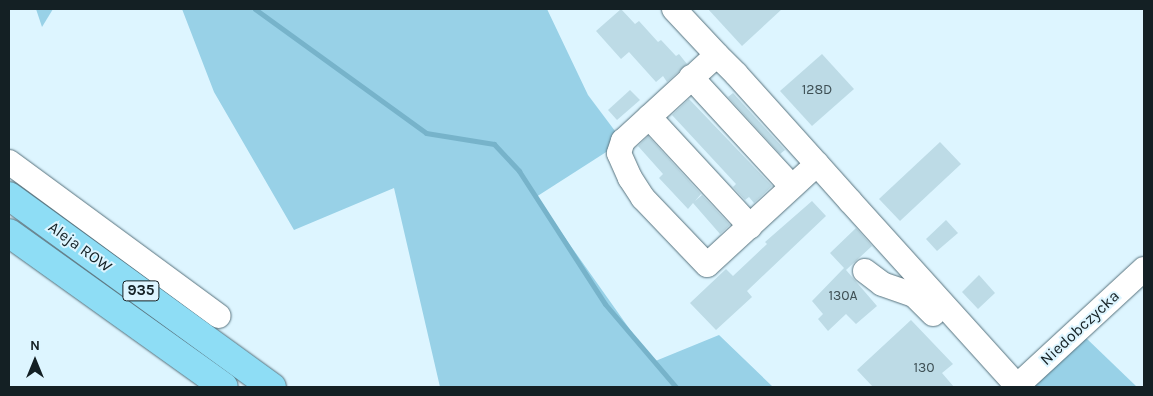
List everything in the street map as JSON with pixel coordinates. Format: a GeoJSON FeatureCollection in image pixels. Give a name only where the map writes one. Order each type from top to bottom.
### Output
{"type":"FeatureCollection","features":[{"type":"Feature","properties":{"kind":"main road","name":"Aleja ROW"},"geometry":{"type":"LineString","coordinates":[[9,196],[272,387]]}},
{"type":"Feature","properties":{"kind":"main road","name":"Aleja ROW"},"geometry":{"type":"LineString","coordinates":[[9,233],[224,387]]}},
{"type":"Feature","properties":{"kind":"street"},"geometry":{"type":"LineString","coordinates":[[674,9],[817,164],[1014,383]]}},
{"type":"Feature","properties":{"kind":"street"},"geometry":{"type":"LineString","coordinates":[[716,54],[623,141],[619,153],[630,178],[651,206],[707,265],[817,164]]}},
{"type":"Feature","properties":{"kind":"street"},"geometry":{"type":"LineString","coordinates":[[691,78],[792,187]]}},
{"type":"Feature","properties":{"kind":"street"},"geometry":{"type":"LineString","coordinates":[[649,116],[750,226]]}},
{"type":"Feature","properties":{"kind":"street"},"geometry":{"type":"LineString","coordinates":[[9,162],[219,316]]}},
{"type":"Feature","properties":{"kind":"street","name":"Niedobczycka"},"geometry":{"type":"LineString","coordinates":[[1014,383],[1144,269]]}},
{"type":"Feature","properties":{"kind":"street"},"geometry":{"type":"LineString","coordinates":[[865,271],[882,284],[914,295],[987,374],[1001,377],[1014,383]]}},
{"type":"Feature","properties":{"kind":"shaded area"},"geometry":{"type":"Polygon","coordinates":[[[36,9],[53,9],[42,27],[36,9]]]}},
{"type":"Feature","properties":{"kind":"shaded area"},"geometry":{"type":"Polygon","coordinates":[[[182,9],[547,9],[588,95],[618,135],[614,147],[536,197],[653,362],[719,335],[773,387],[440,387],[394,188],[294,230],[214,92],[182,9]]]}},
{"type":"Feature","properties":{"kind":"shaded area"},"geometry":{"type":"Polygon","coordinates":[[[1084,336],[1137,387],[1028,387],[1084,336]]]}},
{"type":"Feature","properties":{"kind":"building"},"geometry":{"type":"Polygon","coordinates":[[[621,9],[635,24],[639,21],[658,42],[661,40],[676,56],[679,54],[687,64],[667,82],[663,76],[656,82],[629,52],[621,59],[596,31],[621,9]]]}},
{"type":"Feature","properties":{"kind":"building"},"geometry":{"type":"Polygon","coordinates":[[[708,9],[782,9],[742,46],[708,9]]]}},
{"type":"Feature","properties":{"kind":"building"},"geometry":{"type":"Polygon","coordinates":[[[822,54],[854,89],[812,126],[780,91],[822,54]]]}},
{"type":"Feature","properties":{"kind":"building"},"geometry":{"type":"Polygon","coordinates":[[[630,90],[640,100],[617,120],[608,110],[630,90]]]}},
{"type":"Feature","properties":{"kind":"building"},"geometry":{"type":"Polygon","coordinates":[[[733,93],[785,150],[780,154],[728,97],[733,93]]]}},
{"type":"Feature","properties":{"kind":"building"},"geometry":{"type":"Polygon","coordinates":[[[689,99],[772,186],[754,203],[749,197],[745,200],[733,187],[736,184],[672,115],[689,99]]]}},
{"type":"Feature","properties":{"kind":"building"},"geometry":{"type":"Polygon","coordinates":[[[648,136],[701,194],[695,201],[702,195],[730,225],[720,234],[693,203],[688,209],[659,178],[663,174],[638,146],[648,136]]]}},
{"type":"Feature","properties":{"kind":"building"},"geometry":{"type":"Polygon","coordinates":[[[940,142],[961,164],[900,221],[879,199],[940,142]]]}},
{"type":"Feature","properties":{"kind":"building"},"geometry":{"type":"Polygon","coordinates":[[[812,201],[826,216],[747,291],[752,297],[716,330],[690,303],[726,269],[733,276],[767,244],[765,242],[812,201]]]}},
{"type":"Feature","properties":{"kind":"building"},"geometry":{"type":"Polygon","coordinates":[[[946,220],[958,233],[937,251],[926,239],[946,220]]]}},
{"type":"Feature","properties":{"kind":"building"},"geometry":{"type":"Polygon","coordinates":[[[856,228],[872,246],[846,270],[877,306],[856,324],[846,314],[828,331],[818,319],[823,314],[812,301],[844,268],[830,253],[856,228]]]}},
{"type":"Feature","properties":{"kind":"building"},"geometry":{"type":"Polygon","coordinates":[[[979,275],[995,293],[978,309],[962,292],[979,275]]]}},
{"type":"Feature","properties":{"kind":"building"},"geometry":{"type":"Polygon","coordinates":[[[911,320],[953,364],[942,373],[954,387],[873,387],[857,370],[911,320]]]}},
{"type":"Feature","properties":{"kind":"waterway"},"geometry":{"type":"LineString","coordinates":[[255,9],[426,133],[494,144],[519,171],[605,304],[676,387]]}}]}
